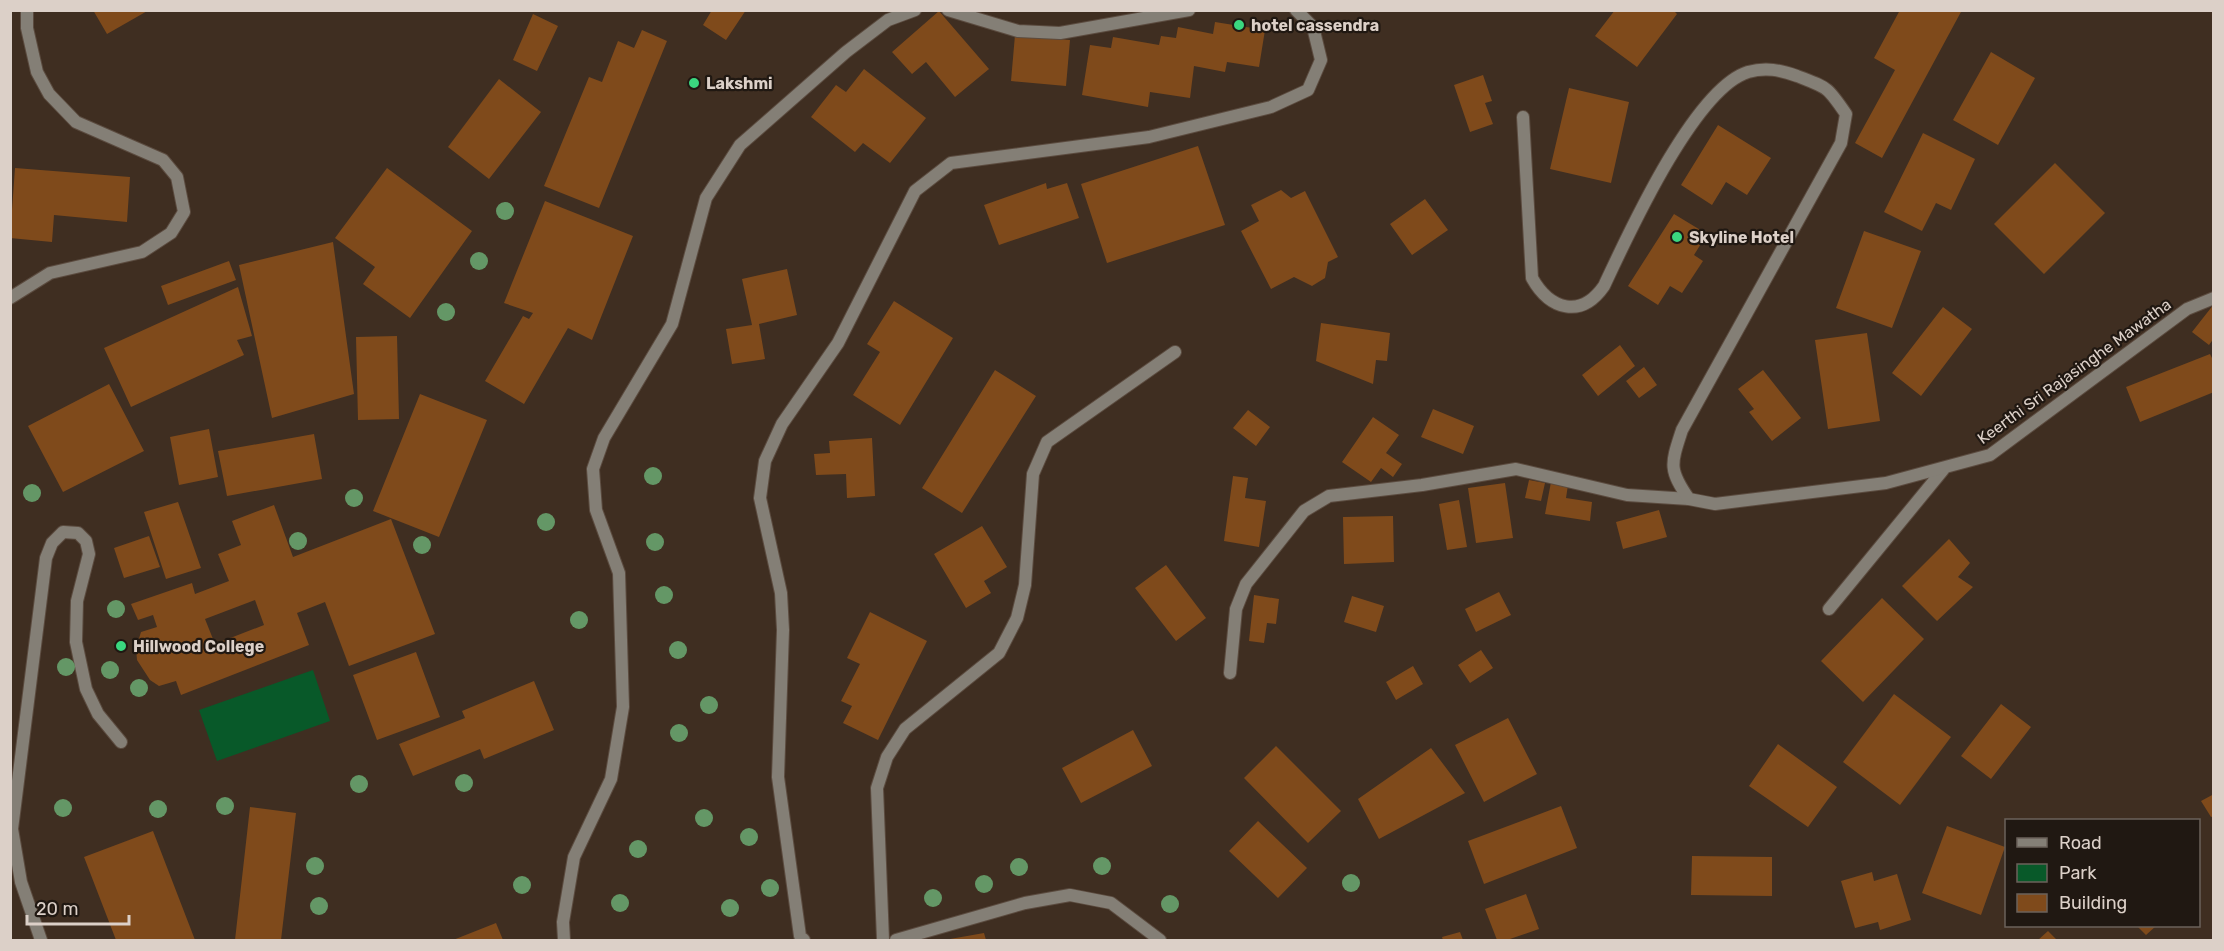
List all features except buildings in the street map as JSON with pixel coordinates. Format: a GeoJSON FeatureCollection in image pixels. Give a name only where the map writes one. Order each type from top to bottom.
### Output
{"type":"FeatureCollection","features":[{"type":"Feature","properties":{"kind":"street"},"geometry":{"type":"LineString","coordinates":[[10,298],[50,273],[142,252],[171,233],[184,212],[177,177],[163,160],[75,122],[48,94],[37,72],[27,28],[27,10]]}},
{"type":"Feature","properties":{"kind":"street"},"geometry":{"type":"LineString","coordinates":[[564,940],[563,922],[574,857],[611,779],[623,707],[619,573],[596,510],[593,469],[604,438],[672,324],[706,198],[740,145],[871,33],[888,20],[915,10]]}},
{"type":"Feature","properties":{"kind":"street"},"geometry":{"type":"LineString","coordinates":[[948,10],[979,22],[1018,32],[1060,33],[1189,10]]}},
{"type":"Feature","properties":{"kind":"street"},"geometry":{"type":"LineString","coordinates":[[804,940],[800,936],[778,777],[783,630],[781,593],[760,498],[765,461],[782,424],[838,343],[915,191],[951,163],[1149,137],[1271,107],[1308,90],[1321,60],[1313,27],[1296,10]]}},
{"type":"Feature","properties":{"kind":"street"},"geometry":{"type":"LineString","coordinates":[[1523,117],[1532,278],[1541,294],[1555,304],[1578,307],[1594,300],[1604,286],[1651,188],[1711,97],[1747,72],[1776,68],[1827,87],[1846,114],[1841,144],[1682,430],[1674,457],[1674,478],[1689,499]]}},
{"type":"Feature","properties":{"kind":"street","name":"Keerthi Sri Rajasinghe Mawatha"},"geometry":{"type":"LineString","coordinates":[[1230,673],[1236,609],[1246,584],[1304,511],[1329,496],[1422,485],[1516,469],[1627,495],[1689,499],[1715,504],[1886,483],[1943,470],[1990,455],[2187,309],[2214,298]]}},
{"type":"Feature","properties":{"kind":"street"},"geometry":{"type":"LineString","coordinates":[[883,940],[877,788],[887,757],[905,729],[999,653],[1017,618],[1025,585],[1033,474],[1047,442],[1175,352]]}},
{"type":"Feature","properties":{"kind":"street"},"geometry":{"type":"LineString","coordinates":[[1828,609],[1943,470]]}},
{"type":"Feature","properties":{"kind":"street"},"geometry":{"type":"LineString","coordinates":[[41,940],[21,882],[12,829],[46,558],[52,543],[63,532],[78,533],[86,541],[89,554],[77,601],[76,642],[86,689],[98,714],[121,742]]}},
{"type":"Feature","properties":{"kind":"street"},"geometry":{"type":"LineString","coordinates":[[896,940],[1025,903],[1071,895],[1111,903],[1160,940]]}},
{"type":"Feature","properties":{"kind":"green space"},"geometry":{"type":"Polygon","coordinates":[[[313,670],[330,721],[217,761],[199,710],[313,670]]]}},
{"type":"Feature","properties":{"kind":"place","name":"hotel cassendra"},"geometry":{"type":"Point","coordinates":[1239,25]}},
{"type":"Feature","properties":{"kind":"place","name":"Lakshmi"},"geometry":{"type":"Point","coordinates":[694,83]}},
{"type":"Feature","properties":{"kind":"place","name":"Skyline Hotel"},"geometry":{"type":"Point","coordinates":[1677,237]}},
{"type":"Feature","properties":{"kind":"place","name":"Hillwood College"},"geometry":{"type":"Point","coordinates":[121,646]}}]}
